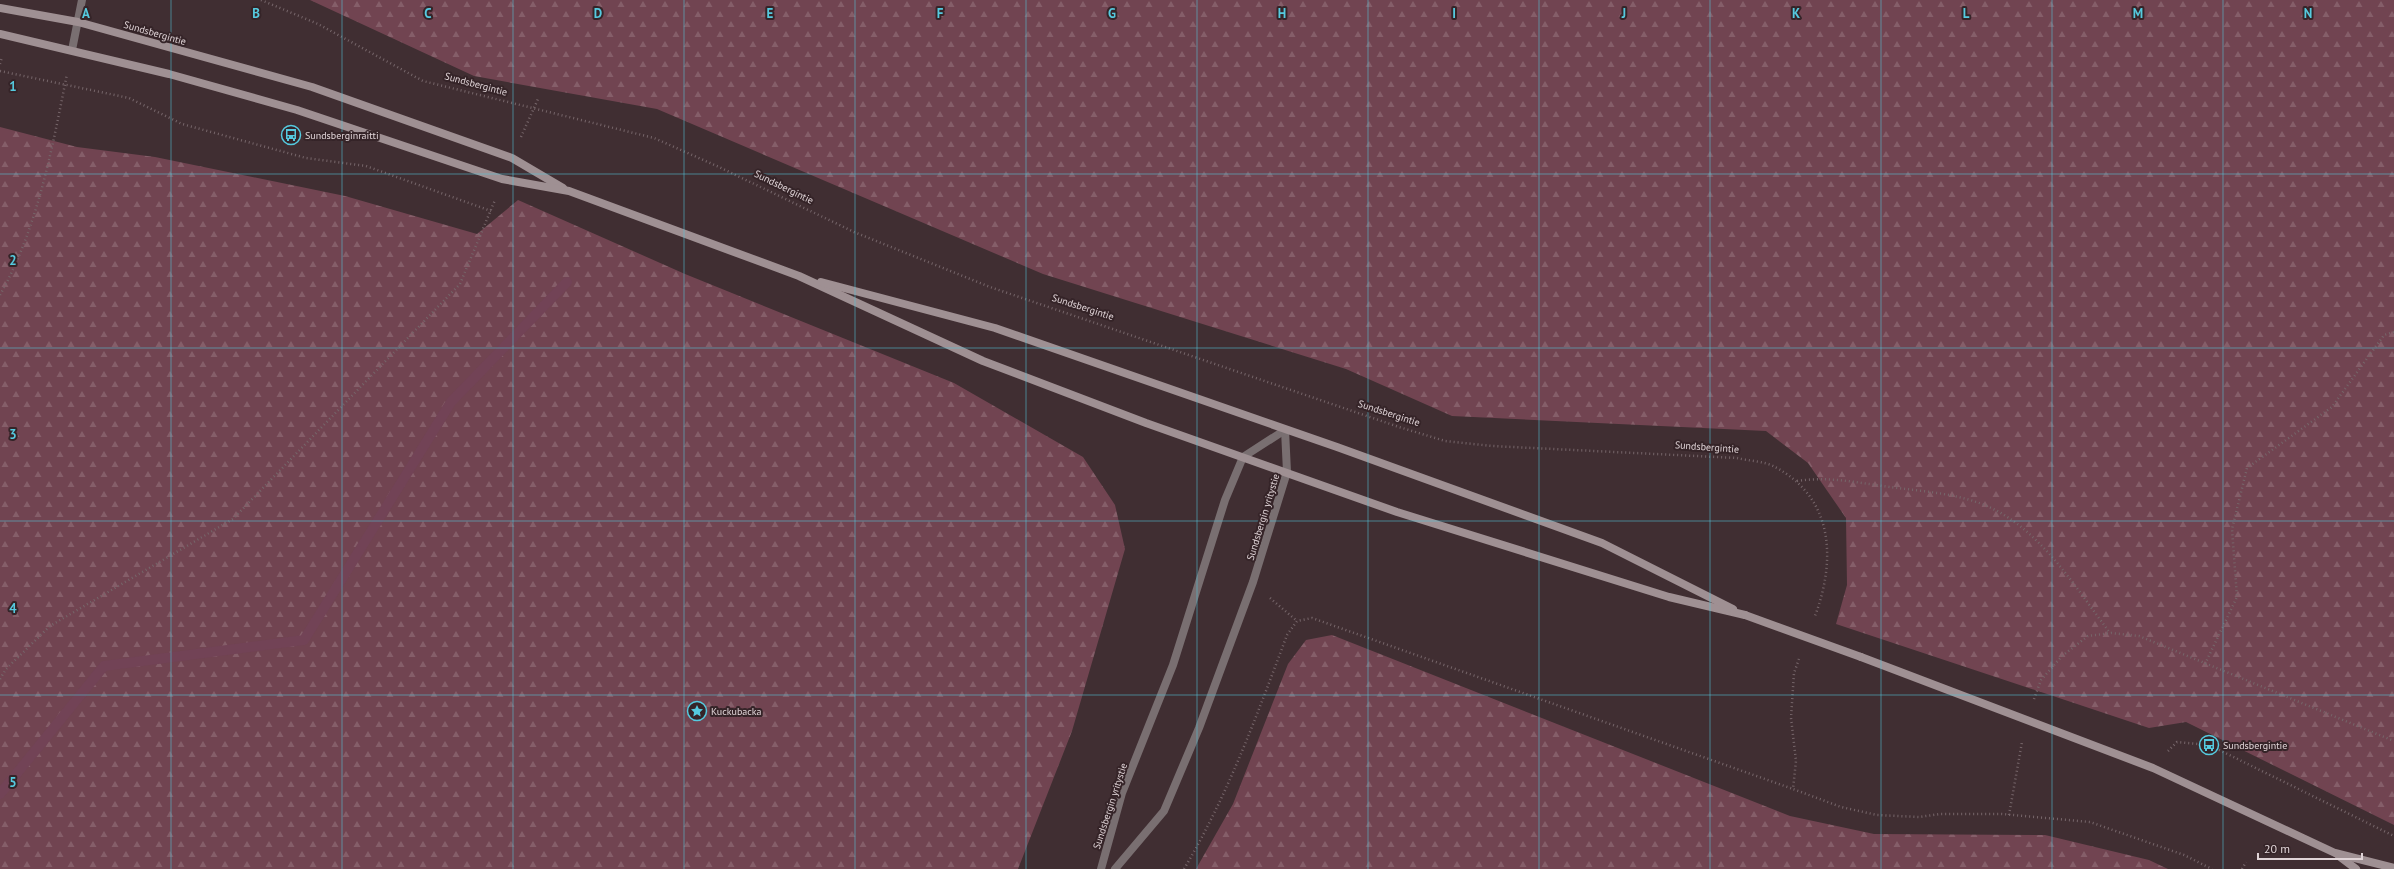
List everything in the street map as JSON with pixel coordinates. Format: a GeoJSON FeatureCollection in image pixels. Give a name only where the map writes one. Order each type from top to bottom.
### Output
{"type":"FeatureCollection","features":[{"type":"Feature","properties":{"kind":"main road","name":"Sundsbergintie"},"geometry":{"type":"LineString","coordinates":[[0,8],[78,22],[312,87],[512,158],[569,191],[799,276],[983,361],[1146,423],[1397,512],[1661,595],[1745,616],[1861,657],[2153,768],[2335,853],[2394,868]]}},
{"type":"Feature","properties":{"kind":"main road","name":"Sundsbergintie"},"geometry":{"type":"LineString","coordinates":[[0,34],[169,74],[297,110],[502,179],[569,191]]}},
{"type":"Feature","properties":{"kind":"main road","name":"Sundsbergintie"},"geometry":{"type":"LineString","coordinates":[[799,276],[995,328],[1602,542],[1745,616]]}},
{"type":"Feature","properties":{"kind":"main road","name":"Sundsbergintie"},"geometry":{"type":"LineString","coordinates":[[2335,853],[2356,869]]}},
{"type":"Feature","properties":{"kind":"street"},"geometry":{"type":"LineString","coordinates":[[72,50],[82,0]]}},
{"type":"Feature","properties":{"kind":"street"},"geometry":{"type":"LineString","coordinates":[[1243,457],[1285,430]]}},
{"type":"Feature","properties":{"kind":"street","name":"Sundsbergin yritystie"},"geometry":{"type":"LineString","coordinates":[[1115,869],[1164,811],[1199,728],[1253,582],[1287,472],[1285,430]]}},
{"type":"Feature","properties":{"kind":"street","name":"Sundsbergin yritystie"},"geometry":{"type":"LineString","coordinates":[[1101,869],[1122,793],[1173,665],[1225,500],[1243,457]]}},
{"type":"Feature","properties":{"kind":"path","name":"Sundsbergintie"},"geometry":{"type":"LineString","coordinates":[[261,0],[318,24],[423,81],[533,110],[654,138],[719,167],[854,232],[990,287],[1445,441],[1492,446],[1737,458],[1774,466],[1797,480],[1814,499],[1824,527],[1829,562],[1818,608]]}},
{"type":"Feature","properties":{"kind":"path"},"geometry":{"type":"LineString","coordinates":[[0,295],[28,236],[48,169],[72,50]]}},
{"type":"Feature","properties":{"kind":"path"},"geometry":{"type":"LineString","coordinates":[[0,71],[129,98],[182,124],[306,158],[366,166],[491,211],[460,284],[233,519],[50,626],[6,669],[0,679]]}},
{"type":"Feature","properties":{"kind":"path"},"geometry":{"type":"LineString","coordinates":[[524,128],[538,99]]}},
{"type":"Feature","properties":{"kind":"path"},"geometry":{"type":"LineString","coordinates":[[2205,664],[2237,597],[2232,529],[2247,468],[2332,407],[2384,335],[2394,332]]}},
{"type":"Feature","properties":{"kind":"path"},"geometry":{"type":"LineString","coordinates":[[1797,480],[1817,478],[1939,494],[1982,504],[2016,522],[2051,557],[2111,633]]}},
{"type":"Feature","properties":{"kind":"path"},"geometry":{"type":"LineString","coordinates":[[1253,582],[1297,621]]}},
{"type":"Feature","properties":{"kind":"path"},"geometry":{"type":"LineString","coordinates":[[1184,869],[1207,830],[1239,763],[1287,635],[1297,621],[1312,618],[1841,807],[1877,815],[1918,817],[1940,814],[2010,815],[2090,822],[2184,855],[2212,869]]}},
{"type":"Feature","properties":{"kind":"path"},"geometry":{"type":"LineString","coordinates":[[2010,815],[2026,719],[2041,680],[2062,656],[2088,636],[2111,633],[2138,636],[2394,741]]}},
{"type":"Feature","properties":{"kind":"path"},"geometry":{"type":"LineString","coordinates":[[1793,789],[1796,761],[1791,718],[1794,673]]}},
{"type":"Feature","properties":{"kind":"path"},"geometry":{"type":"LineString","coordinates":[[2153,768],[2177,742],[2209,745],[2394,836]]}},
{"type":"Feature","properties":{"kind":"path"},"geometry":{"type":"LineString","coordinates":[[2242,869],[2246,862]]}},
{"type":"Feature","properties":{"kind":"green space"},"geometry":{"type":"Polygon","coordinates":[[[310,0],[2394,0],[2394,825],[2186,722],[2149,728],[1836,624],[1847,585],[1846,518],[1808,463],[1766,431],[1452,416],[1346,369],[1043,274],[657,109],[474,76],[310,0]]]}},
{"type":"Feature","properties":{"kind":"green space"},"geometry":{"type":"Polygon","coordinates":[[[0,127],[77,147],[155,157],[345,196],[477,234],[518,200],[685,274],[954,383],[1083,457],[1115,505],[1125,549],[1072,731],[1018,869],[0,869],[0,127]]]}},
{"type":"Feature","properties":{"kind":"green space"},"geometry":{"type":"Polygon","coordinates":[[[1332,635],[1790,816],[1874,834],[2045,835],[2149,860],[2168,869],[1196,869],[1233,804],[1288,664],[1306,640],[1332,635]]]}},
{"type":"Feature","properties":{"kind":"waterway"},"geometry":{"type":"LineString","coordinates":[[0,794],[104,666],[304,640],[451,402],[567,282]]}},
{"type":"Feature","properties":{"kind":"place","name":"Sundsberginraitti"},"geometry":{"type":"Point","coordinates":[291,135]}},
{"type":"Feature","properties":{"kind":"place","name":"Kuckubacka"},"geometry":{"type":"Point","coordinates":[697,711]}},
{"type":"Feature","properties":{"kind":"place","name":"Sundsbergintie"},"geometry":{"type":"Point","coordinates":[2209,745]}}]}
